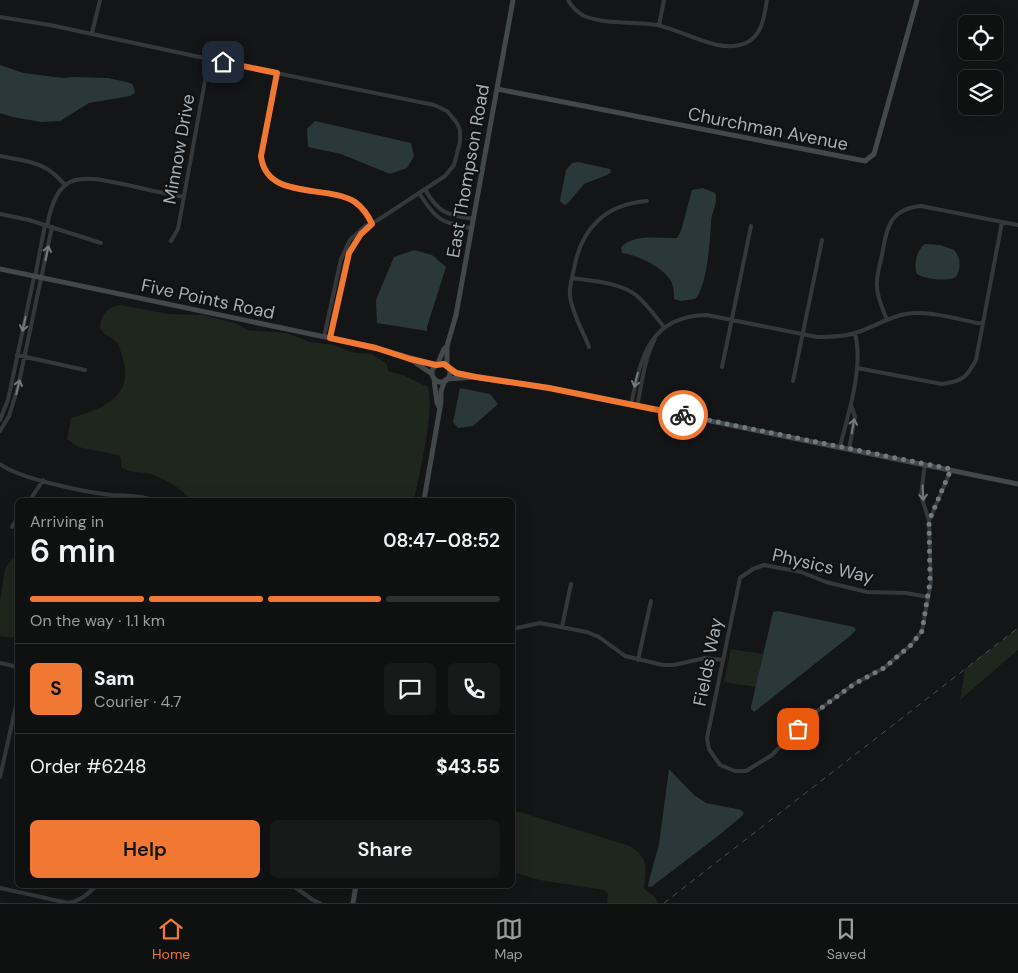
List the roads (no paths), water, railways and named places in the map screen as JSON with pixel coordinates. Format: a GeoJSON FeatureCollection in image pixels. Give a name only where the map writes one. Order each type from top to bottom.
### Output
{"type":"FeatureCollection","features":[{"type":"Feature","properties":{"kind":"street"},"geometry":{"type":"LineString","coordinates":[[92,33],[100,0]]}},
{"type":"Feature","properties":{"kind":"street","name":"East Thompson Road"},"geometry":{"type":"LineString","coordinates":[[436,365],[447,346],[456,315],[513,0]]}},
{"type":"Feature","properties":{"kind":"street"},"geometry":{"type":"LineString","coordinates":[[568,0],[579,13],[590,18],[658,25],[700,40],[727,46],[740,45],[757,34],[762,25],[767,0]]}},
{"type":"Feature","properties":{"kind":"street"},"geometry":{"type":"LineString","coordinates":[[658,25],[664,0]]}},
{"type":"Feature","properties":{"kind":"street","name":"Churchman Avenue"},"geometry":{"type":"LineString","coordinates":[[497,89],[864,161],[871,158],[875,150],[917,0]]}},
{"type":"Feature","properties":{"kind":"street"},"geometry":{"type":"LineString","coordinates":[[0,17],[92,33],[209,60],[441,107],[447,111],[458,123],[461,137],[454,165],[446,176],[372,224],[359,230],[350,240],[341,259],[324,337]]}},
{"type":"Feature","properties":{"kind":"street","name":"Minnow Drive"},"geometry":{"type":"LineString","coordinates":[[171,241],[178,229],[209,60]]}},
{"type":"Feature","properties":{"kind":"street"},"geometry":{"type":"LineString","coordinates":[[277,73],[261,156],[267,173],[279,184],[348,199],[361,207],[372,224]]}},
{"type":"Feature","properties":{"kind":"street"},"geometry":{"type":"LineString","coordinates":[[0,156],[41,165],[56,174],[65,185]]}},
{"type":"Feature","properties":{"kind":"street"},"geometry":{"type":"LineString","coordinates":[[262,176],[267,173]]}},
{"type":"Feature","properties":{"kind":"street"},"geometry":{"type":"LineString","coordinates":[[0,420],[8,400],[54,198],[65,185],[77,179],[90,178],[184,197]]}},
{"type":"Feature","properties":{"kind":"street"},"geometry":{"type":"LineString","coordinates":[[426,189],[438,208],[447,214],[472,219]]}},
{"type":"Feature","properties":{"kind":"street"},"geometry":{"type":"LineString","coordinates":[[419,194],[432,212],[444,222],[471,228]]}},
{"type":"Feature","properties":{"kind":"street"},"geometry":{"type":"LineString","coordinates":[[589,347],[570,294],[579,247],[591,227],[607,213],[620,206],[647,201]]}},
{"type":"Feature","properties":{"kind":"street"},"geometry":{"type":"LineString","coordinates":[[888,320],[878,298],[878,277],[887,230],[891,220],[899,212],[909,207],[921,206],[1018,225]]}},
{"type":"Feature","properties":{"kind":"street"},"geometry":{"type":"LineString","coordinates":[[432,212],[438,208]]}},
{"type":"Feature","properties":{"kind":"street"},"geometry":{"type":"LineString","coordinates":[[0,214],[29,220],[101,243]]}},
{"type":"Feature","properties":{"kind":"street"},"geometry":{"type":"LineString","coordinates":[[857,368],[942,384],[955,382],[967,376],[976,360],[1002,222]]}},
{"type":"Feature","properties":{"kind":"street"},"geometry":{"type":"LineString","coordinates":[[330,338],[349,253],[361,234],[372,224]]}},
{"type":"Feature","properties":{"kind":"street"},"geometry":{"type":"LineString","coordinates":[[0,432],[13,406],[25,357],[42,278],[48,226]]}},
{"type":"Feature","properties":{"kind":"street"},"geometry":{"type":"LineString","coordinates":[[722,367],[751,226]]}},
{"type":"Feature","properties":{"kind":"street"},"geometry":{"type":"LineString","coordinates":[[793,381],[822,240]]}},
{"type":"Feature","properties":{"kind":"street","name":"Five Points Road"},"geometry":{"type":"LineString","coordinates":[[0,269],[376,348],[436,365]]}},
{"type":"Feature","properties":{"kind":"street"},"geometry":{"type":"LineString","coordinates":[[572,278],[612,285],[634,294],[664,327]]}},
{"type":"Feature","properties":{"kind":"street"},"geometry":{"type":"LineString","coordinates":[[332,300],[338,301]]}},
{"type":"Feature","properties":{"kind":"street"},"geometry":{"type":"LineString","coordinates":[[634,405],[650,348],[664,327],[676,320],[692,316],[707,315],[802,334],[832,337],[855,334],[888,320],[909,314],[933,315],[983,324]]}},
{"type":"Feature","properties":{"kind":"street"},"geometry":{"type":"LineString","coordinates":[[840,447],[857,368],[858,345],[855,334]]}},
{"type":"Feature","properties":{"kind":"street","name":"East Thompson Road"},"geometry":{"type":"LineString","coordinates":[[447,346],[448,368]]}},
{"type":"Feature","properties":{"kind":"street"},"geometry":{"type":"LineString","coordinates":[[17,356],[85,370]]}},
{"type":"Feature","properties":{"kind":"street","name":"Five Points Road"},"geometry":{"type":"LineString","coordinates":[[410,359],[433,376]]}},
{"type":"Feature","properties":{"kind":"street"},"geometry":{"type":"LineString","coordinates":[[439,407],[436,403],[433,368],[436,365],[444,364],[456,373],[543,386],[1018,484]]}},
{"type":"Feature","properties":{"kind":"street"},"geometry":{"type":"LineString","coordinates":[[424,498],[439,407],[449,374],[448,368]]}},
{"type":"Feature","properties":{"kind":"street"},"geometry":{"type":"LineString","coordinates":[[433,376],[439,381],[476,377]]}},
{"type":"Feature","properties":{"kind":"street"},"geometry":{"type":"LineString","coordinates":[[850,449],[855,417],[851,403]]}},
{"type":"Feature","properties":{"kind":"street"},"geometry":{"type":"LineString","coordinates":[[0,464],[16,473],[43,480],[112,495],[147,498]]}},
{"type":"Feature","properties":{"kind":"street"},"geometry":{"type":"LineString","coordinates":[[925,464],[921,495],[929,521],[930,582],[928,597]]}},
{"type":"Feature","properties":{"kind":"street"},"geometry":{"type":"LineString","coordinates":[[929,521],[951,469]]}},
{"type":"Feature","properties":{"kind":"street"},"geometry":{"type":"LineString","coordinates":[[31,498],[43,480]]}},
{"type":"Feature","properties":{"kind":"street"},"geometry":{"type":"LineString","coordinates":[[12,527],[15,522]]}},
{"type":"Feature","properties":{"kind":"street","name":"Physics Way"},"geometry":{"type":"LineString","coordinates":[[745,575],[753,569],[764,565],[801,572],[826,582],[867,592],[906,593],[928,597]]}},
{"type":"Feature","properties":{"kind":"street","name":"Fields Way"},"geometry":{"type":"LineString","coordinates":[[745,575],[740,578],[707,738],[713,758],[725,768],[735,771],[746,771],[772,755],[809,717],[854,684],[884,668],[911,645],[922,631],[928,597]]}},
{"type":"Feature","properties":{"kind":"street"},"geometry":{"type":"LineString","coordinates":[[562,627],[570,584]]}},
{"type":"Feature","properties":{"kind":"street"},"geometry":{"type":"LineString","coordinates":[[638,660],[651,601]]}},
{"type":"Feature","properties":{"kind":"street"},"geometry":{"type":"LineString","coordinates":[[515,628],[535,623],[562,627],[594,635],[621,654],[638,660],[669,666],[705,658],[723,660]]}},
{"type":"Feature","properties":{"kind":"street"},"geometry":{"type":"LineString","coordinates":[[0,663],[15,666]]}},
{"type":"Feature","properties":{"kind":"street"},"geometry":{"type":"LineString","coordinates":[[0,777],[15,710]]}},
{"type":"Feature","properties":{"kind":"street"},"geometry":{"type":"LineString","coordinates":[[0,888],[68,903],[87,895],[93,888]]}},
{"type":"Feature","properties":{"kind":"street"},"geometry":{"type":"LineString","coordinates":[[296,888],[320,903]]}},
{"type":"Feature","properties":{"kind":"street"},"geometry":{"type":"LineString","coordinates":[[353,903],[356,888]]}},
{"type":"Feature","properties":{"kind":"railway"},"geometry":{"type":"LineString","coordinates":[[664,903],[1018,628]]}}]}
